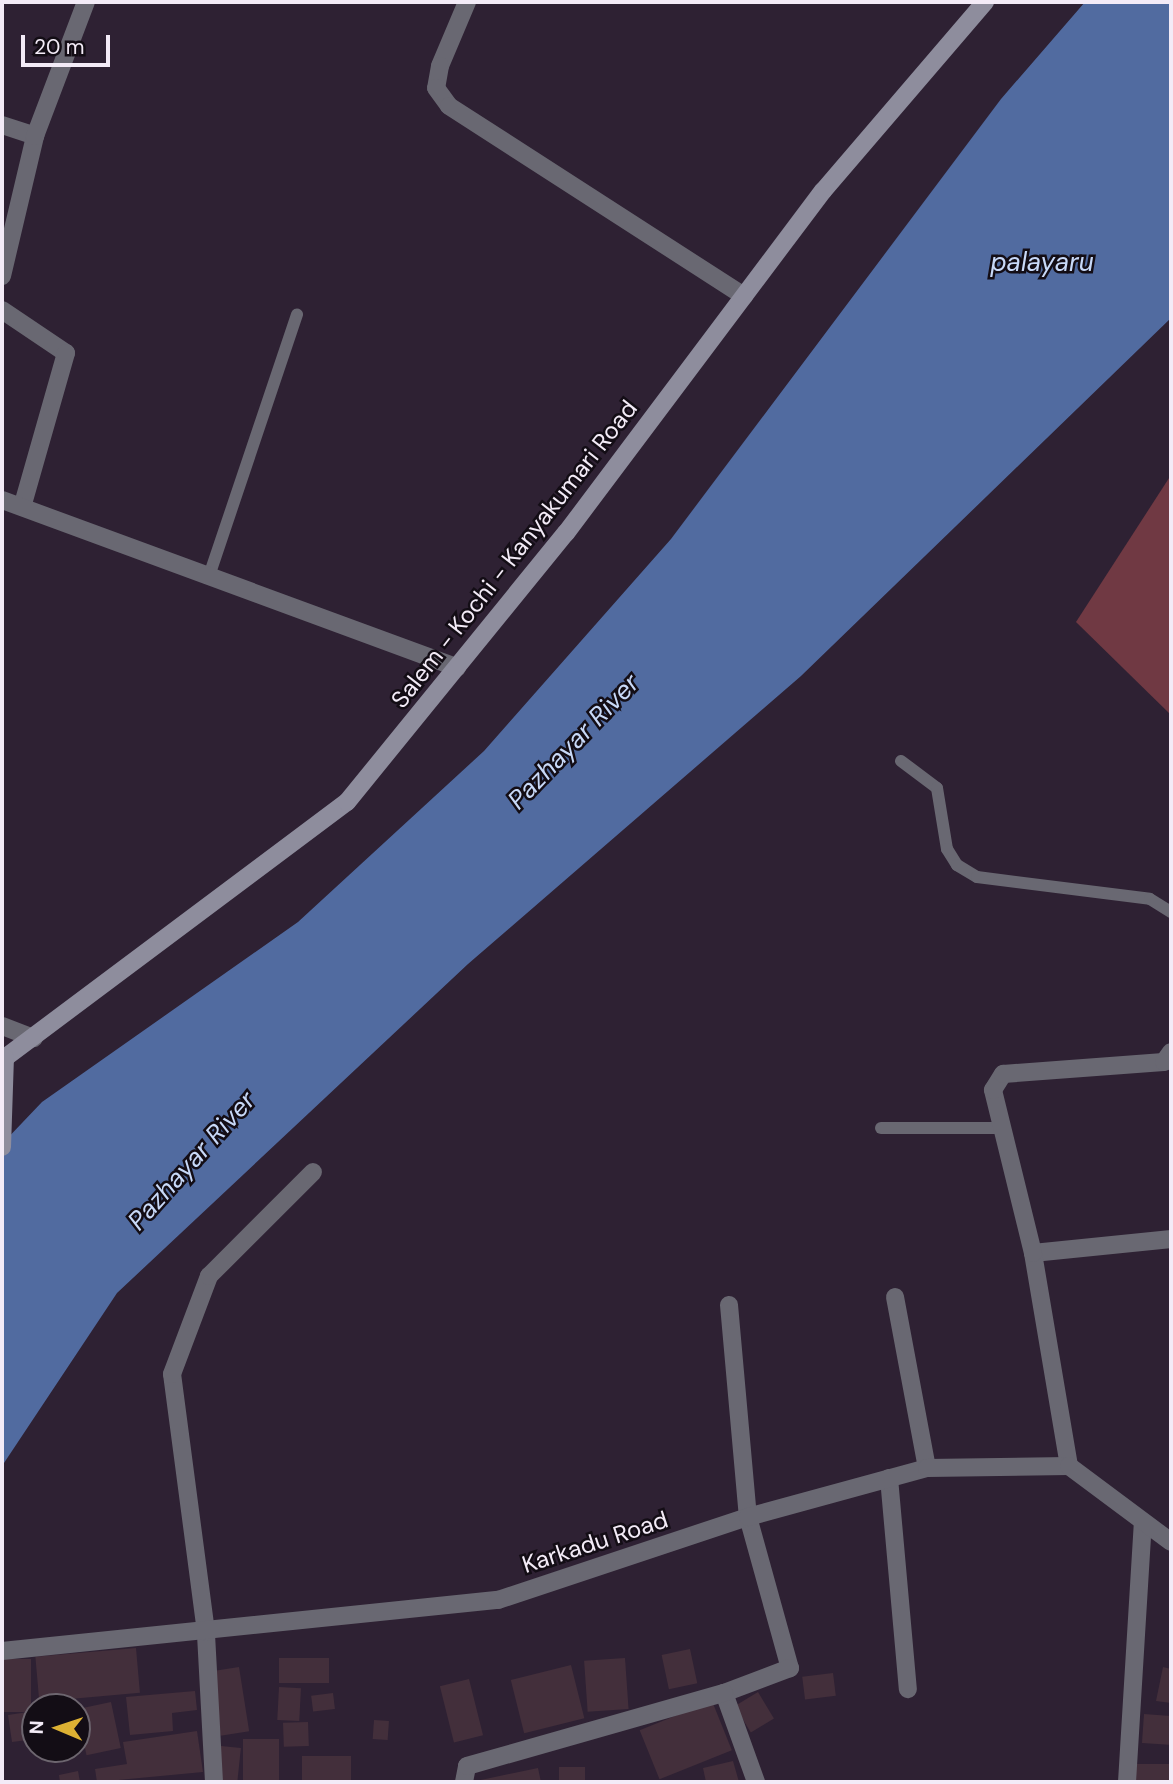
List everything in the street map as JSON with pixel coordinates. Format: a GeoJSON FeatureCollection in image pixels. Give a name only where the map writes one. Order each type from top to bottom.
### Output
{"type":"FeatureCollection","features":[{"type":"Feature","properties":{"kind":"main road","name":"Salem - Kochi - Kanyakumari Road"},"geometry":{"type":"LineString","coordinates":[[2,1147],[4,1059],[347,802],[457,667],[822,191],[985,2]]}},
{"type":"Feature","properties":{"kind":"street"},"geometry":{"type":"LineString","coordinates":[[2,276],[35,136],[86,2]]}},
{"type":"Feature","properties":{"kind":"street"},"geometry":{"type":"LineString","coordinates":[[467,2],[439,66],[436,88],[449,106],[744,296]]}},
{"type":"Feature","properties":{"kind":"street"},"geometry":{"type":"LineString","coordinates":[[2,125],[35,136]]}},
{"type":"Feature","properties":{"kind":"street"},"geometry":{"type":"LineString","coordinates":[[2,310],[66,353],[22,507]]}},
{"type":"Feature","properties":{"kind":"street"},"geometry":{"type":"LineString","coordinates":[[2,500],[457,667]]}},
{"type":"Feature","properties":{"kind":"street"},"geometry":{"type":"LineString","coordinates":[[2,1026],[34,1038]]}},
{"type":"Feature","properties":{"kind":"street"},"geometry":{"type":"LineString","coordinates":[[1171,1052],[1164,1062],[1003,1074],[993,1090],[1033,1252],[1069,1466],[1171,1542]]}},
{"type":"Feature","properties":{"kind":"street"},"geometry":{"type":"LineString","coordinates":[[214,1782],[206,1632],[172,1374],[209,1276],[313,1172]]}},
{"type":"Feature","properties":{"kind":"street"},"geometry":{"type":"LineString","coordinates":[[1033,1252],[1171,1239]]}},
{"type":"Feature","properties":{"kind":"street"},"geometry":{"type":"LineString","coordinates":[[895,1297],[927,1468]]}},
{"type":"Feature","properties":{"kind":"street"},"geometry":{"type":"LineString","coordinates":[[464,1782],[467,1766],[724,1693],[790,1668],[748,1517],[729,1305]]}},
{"type":"Feature","properties":{"kind":"street","name":"Karkadu Road"},"geometry":{"type":"LineString","coordinates":[[2,1651],[498,1600],[748,1517],[927,1468],[1069,1466]]}},
{"type":"Feature","properties":{"kind":"street"},"geometry":{"type":"LineString","coordinates":[[889,1478],[908,1689]]}},
{"type":"Feature","properties":{"kind":"street"},"geometry":{"type":"LineString","coordinates":[[1127,1782],[1143,1522]]}},
{"type":"Feature","properties":{"kind":"street"},"geometry":{"type":"LineString","coordinates":[[724,1693],[756,1782]]}},
{"type":"Feature","properties":{"kind":"lane"},"geometry":{"type":"LineString","coordinates":[[209,576],[297,314]]}},
{"type":"Feature","properties":{"kind":"lane"},"geometry":{"type":"LineString","coordinates":[[901,761],[937,788],[947,849],[957,865],[976,877],[1150,900],[1171,912]]}},
{"type":"Feature","properties":{"kind":"lane"},"geometry":{"type":"LineString","coordinates":[[881,1128],[1004,1128]]}},
{"type":"Feature","properties":{"kind":"shaded area"},"geometry":{"type":"Polygon","coordinates":[[[1171,475],[1171,715],[1076,622],[1171,475]]]}},
{"type":"Feature","properties":{"kind":"water","name":"palayaru"},"geometry":{"type":"Polygon","coordinates":[[[1085,2],[1171,2],[1171,318],[801,676],[468,964],[117,1293],[2,1466],[2,1144],[42,1102],[298,922],[484,751],[671,539],[1001,99],[1085,2]]]}},
{"type":"Feature","properties":{"kind":"building"},"geometry":{"type":"Polygon","coordinates":[[[136,1648],[140,1693],[91,1697],[91,1693],[39,1693],[35,1657],[136,1648]]]}},
{"type":"Feature","properties":{"kind":"building"},"geometry":{"type":"Polygon","coordinates":[[[690,1649],[697,1683],[669,1689],[662,1655],[690,1649]]]}},
{"type":"Feature","properties":{"kind":"building"},"geometry":{"type":"Polygon","coordinates":[[[279,1658],[329,1658],[329,1683],[279,1683],[279,1658]]]}},
{"type":"Feature","properties":{"kind":"building"},"geometry":{"type":"Polygon","coordinates":[[[625,1658],[629,1709],[588,1712],[584,1661],[625,1658]]]}},
{"type":"Feature","properties":{"kind":"building"},"geometry":{"type":"Polygon","coordinates":[[[2,1659],[31,1659],[31,1693],[21,1693],[21,1712],[2,1712],[2,1659]]]}},
{"type":"Feature","properties":{"kind":"building"},"geometry":{"type":"Polygon","coordinates":[[[571,1665],[584,1718],[524,1733],[511,1680],[571,1665]]]}},
{"type":"Feature","properties":{"kind":"building"},"geometry":{"type":"Polygon","coordinates":[[[239,1667],[249,1731],[221,1736],[210,1672],[239,1667]]]}},
{"type":"Feature","properties":{"kind":"building"},"geometry":{"type":"Polygon","coordinates":[[[1163,1667],[1171,1669],[1171,1703],[1156,1701],[1163,1667]]]}},
{"type":"Feature","properties":{"kind":"building"},"geometry":{"type":"Polygon","coordinates":[[[833,1673],[836,1696],[805,1700],[802,1677],[833,1673]]]}},
{"type":"Feature","properties":{"kind":"building"},"geometry":{"type":"Polygon","coordinates":[[[469,1679],[483,1735],[454,1743],[440,1686],[469,1679]]]}},
{"type":"Feature","properties":{"kind":"building"},"geometry":{"type":"Polygon","coordinates":[[[279,1687],[301,1688],[299,1721],[277,1720],[279,1687]]]}},
{"type":"Feature","properties":{"kind":"building"},"geometry":{"type":"Polygon","coordinates":[[[195,1691],[197,1710],[172,1713],[173,1731],[130,1735],[126,1697],[195,1691]]]}},
{"type":"Feature","properties":{"kind":"building"},"geometry":{"type":"Polygon","coordinates":[[[758,1692],[774,1719],[751,1732],[735,1706],[758,1692]]]}},
{"type":"Feature","properties":{"kind":"building"},"geometry":{"type":"Polygon","coordinates":[[[333,1693],[335,1709],[313,1712],[311,1696],[333,1693]]]}},
{"type":"Feature","properties":{"kind":"building"},"geometry":{"type":"Polygon","coordinates":[[[712,1701],[732,1750],[660,1779],[640,1730],[712,1701]]]}},
{"type":"Feature","properties":{"kind":"building"},"geometry":{"type":"Polygon","coordinates":[[[111,1702],[121,1748],[91,1754],[91,1706],[111,1702]]]}},
{"type":"Feature","properties":{"kind":"building"},"geometry":{"type":"Polygon","coordinates":[[[21,1713],[21,1741],[12,1742],[8,1715],[21,1713]]]}},
{"type":"Feature","properties":{"kind":"building"},"geometry":{"type":"Polygon","coordinates":[[[1144,1714],[1171,1716],[1169,1745],[1142,1743],[1144,1714]]]}},
{"type":"Feature","properties":{"kind":"building"},"geometry":{"type":"Polygon","coordinates":[[[374,1720],[389,1721],[388,1740],[373,1739],[374,1720]]]}},
{"type":"Feature","properties":{"kind":"building"},"geometry":{"type":"Polygon","coordinates":[[[308,1722],[309,1746],[284,1747],[283,1723],[308,1722]]]}},
{"type":"Feature","properties":{"kind":"building"},"geometry":{"type":"Polygon","coordinates":[[[197,1731],[203,1772],[97,1782],[95,1769],[127,1764],[123,1742],[197,1731]]]}},
{"type":"Feature","properties":{"kind":"building"},"geometry":{"type":"Polygon","coordinates":[[[243,1739],[279,1739],[279,1782],[243,1782],[243,1739]]]}},
{"type":"Feature","properties":{"kind":"building"},"geometry":{"type":"Polygon","coordinates":[[[221,1746],[241,1748],[237,1782],[217,1782],[221,1746]]]}},
{"type":"Feature","properties":{"kind":"building"},"geometry":{"type":"Polygon","coordinates":[[[302,1756],[351,1756],[351,1782],[302,1782],[302,1756]]]}},
{"type":"Feature","properties":{"kind":"building"},"geometry":{"type":"Polygon","coordinates":[[[733,1761],[739,1782],[706,1782],[703,1768],[733,1761]]]}},
{"type":"Feature","properties":{"kind":"building"},"geometry":{"type":"Polygon","coordinates":[[[1136,1764],[1170,1764],[1170,1782],[1136,1782],[1136,1764]]]}},
{"type":"Feature","properties":{"kind":"building"},"geometry":{"type":"Polygon","coordinates":[[[559,1767],[585,1767],[585,1782],[559,1782],[559,1767]]]}},
{"type":"Feature","properties":{"kind":"building"},"geometry":{"type":"Polygon","coordinates":[[[538,1768],[541,1782],[476,1781],[538,1768]]]}},
{"type":"Feature","properties":{"kind":"building"},"geometry":{"type":"Polygon","coordinates":[[[78,1771],[80,1782],[60,1782],[59,1775],[78,1771]]]}},
{"type":"Feature","properties":{"kind":"water label","name":"Pazhayar River"},"geometry":{"type":"Point","coordinates":[574,742]}},
{"type":"Feature","properties":{"kind":"water label","name":"Pazhayar River"},"geometry":{"type":"Point","coordinates":[192,1161]}}]}
